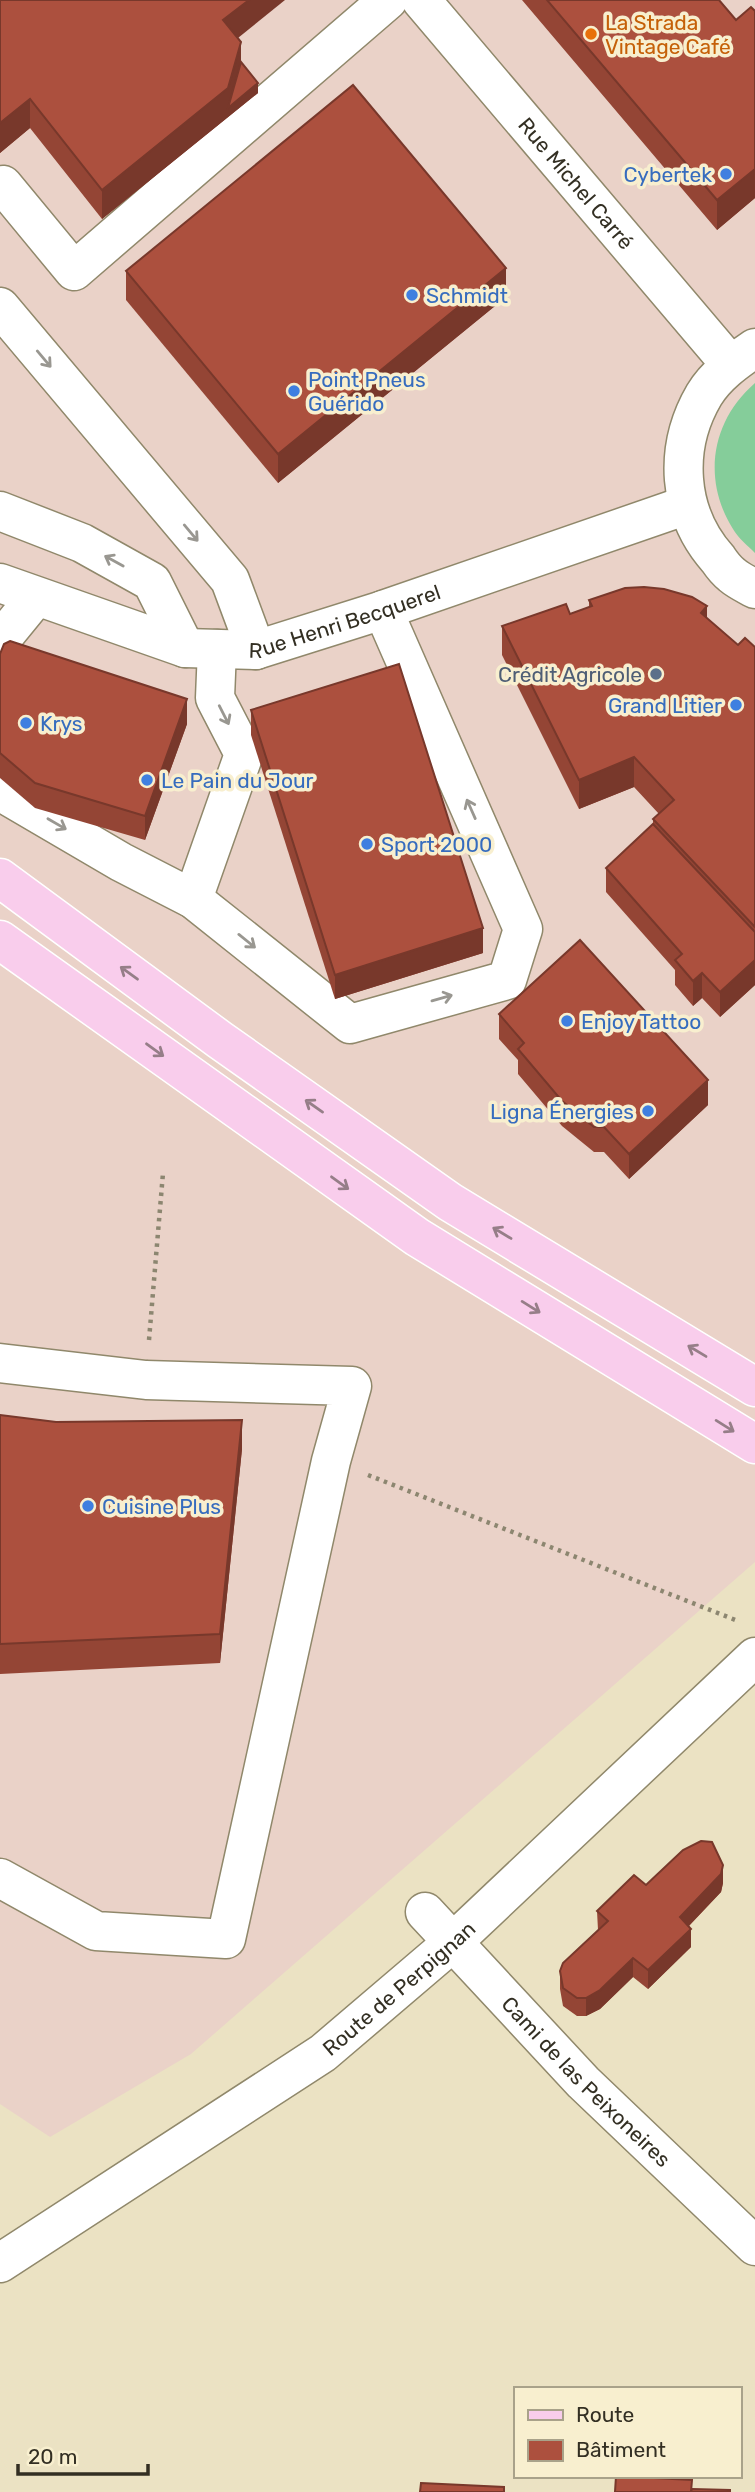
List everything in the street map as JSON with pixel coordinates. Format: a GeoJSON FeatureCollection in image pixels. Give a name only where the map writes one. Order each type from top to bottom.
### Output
{"type":"FeatureCollection","features":[{"type":"Feature","properties":{"kind":"main road"},"geometry":{"type":"LineString","coordinates":[[0,878],[220,1040],[450,1202],[755,1387]]}},
{"type":"Feature","properties":{"kind":"main road"},"geometry":{"type":"LineString","coordinates":[[0,940],[417,1237],[755,1444]]}},
{"type":"Feature","properties":{"kind":"street"},"geometry":{"type":"LineString","coordinates":[[3,185],[74,271],[388,0]]}},
{"type":"Feature","properties":{"kind":"street","name":"Rue Michel Carré"},"geometry":{"type":"LineString","coordinates":[[421,0],[743,356]]}},
{"type":"Feature","properties":{"kind":"street"},"geometry":{"type":"LineString","coordinates":[[0,307],[230,580],[256,650]]}},
{"type":"Feature","properties":{"kind":"street"},"geometry":{"type":"LineString","coordinates":[[743,356],[705,393],[689,428],[682,466],[687,505],[703,543],[731,574],[755,589]]}},
{"type":"Feature","properties":{"kind":"street","name":"Rue Henri Becquerel"},"geometry":{"type":"LineString","coordinates":[[0,583],[36,597],[201,648],[256,650],[383,610],[687,505]]}},
{"type":"Feature","properties":{"kind":"street"},"geometry":{"type":"LineString","coordinates":[[0,511],[82,543],[152,582],[201,648],[215,698],[244,754],[193,899]]}},
{"type":"Feature","properties":{"kind":"street"},"geometry":{"type":"LineString","coordinates":[[0,641],[36,597]]}},
{"type":"Feature","properties":{"kind":"street"},"geometry":{"type":"LineString","coordinates":[[0,787],[10,797],[121,862],[193,899],[350,1024],[507,980],[523,929],[383,610]]}},
{"type":"Feature","properties":{"kind":"street"},"geometry":{"type":"LineString","coordinates":[[0,1363],[146,1380],[352,1386],[331,1461],[226,1939],[96,1931],[0,1878]]}},
{"type":"Feature","properties":{"kind":"street","name":"Route de Perpignan"},"geometry":{"type":"LineString","coordinates":[[0,2263],[323,2053],[452,1943],[751,1641]]}},
{"type":"Feature","properties":{"kind":"street","name":"Cami de las Peixoneires"},"geometry":{"type":"LineString","coordinates":[[425,1912],[583,2082],[755,2246]]}},
{"type":"Feature","properties":{"kind":"path"},"geometry":{"type":"LineString","coordinates":[[146,1380],[163,1173]]}},
{"type":"Feature","properties":{"kind":"path"},"geometry":{"type":"LineString","coordinates":[[331,1461],[751,1641]]}},
{"type":"Feature","properties":{"kind":"shaded area"},"geometry":{"type":"Polygon","coordinates":[[[0,0],[755,0],[755,1562],[191,2054],[50,2137],[0,2104],[0,0]]]}},
{"type":"Feature","properties":{"kind":"green space"},"geometry":{"type":"Polygon","coordinates":[[[755,383],[755,553],[740,539],[723,510],[715,471],[716,452],[729,415],[740,398],[755,383]]]}},
{"type":"Feature","properties":{"kind":"building"},"geometry":{"type":"Polygon","coordinates":[[[0,0],[249,0],[223,20],[241,42],[228,88],[102,190],[30,99],[0,123],[0,0]]]}},
{"type":"Feature","properties":{"kind":"building"},"geometry":{"type":"Polygon","coordinates":[[[547,0],[719,0],[736,20],[751,7],[755,11],[755,169],[717,200],[547,0]]]}},
{"type":"Feature","properties":{"kind":"building"},"geometry":{"type":"Polygon","coordinates":[[[241,62],[258,83],[228,108],[241,62]]]}},
{"type":"Feature","properties":{"kind":"building"},"geometry":{"type":"Polygon","coordinates":[[[353,85],[506,268],[278,454],[126,271],[353,85]]]}},
{"type":"Feature","properties":{"kind":"building"},"geometry":{"type":"Polygon","coordinates":[[[625,588],[664,589],[692,597],[707,606],[701,613],[738,645],[745,638],[755,647],[755,927],[653,819],[674,800],[634,757],[579,780],[502,626],[566,604],[570,614],[592,606],[589,600],[625,588]]]}},
{"type":"Feature","properties":{"kind":"building"},"geometry":{"type":"Polygon","coordinates":[[[10,641],[187,699],[145,816],[35,783],[0,753],[0,654],[4,644],[10,641]]]}},
{"type":"Feature","properties":{"kind":"building","name":"Sport 2000"},"geometry":{"type":"Polygon","coordinates":[[[399,664],[483,928],[335,975],[251,710],[399,664]]]}},
{"type":"Feature","properties":{"kind":"building"},"geometry":{"type":"Polygon","coordinates":[[[653,824],[755,932],[755,960],[720,992],[702,973],[693,981],[675,960],[682,954],[606,868],[653,824]]]}},
{"type":"Feature","properties":{"kind":"building"},"geometry":{"type":"Polygon","coordinates":[[[580,940],[708,1080],[629,1154],[604,1127],[594,1127],[562,1101],[518,1049],[524,1043],[499,1014],[580,940]]]}},
{"type":"Feature","properties":{"kind":"building"},"geometry":{"type":"Polygon","coordinates":[[[0,1415],[56,1422],[242,1420],[220,1634],[0,1644],[0,1415]]]}},
{"type":"Feature","properties":{"kind":"building"},"geometry":{"type":"Polygon","coordinates":[[[701,1841],[712,1842],[723,1865],[721,1874],[680,1917],[691,1929],[648,1970],[633,1958],[600,1990],[586,1998],[577,1998],[563,1988],[560,1971],[563,1963],[608,1921],[597,1911],[634,1875],[646,1885],[683,1850],[701,1841]]]}},
{"type":"Feature","properties":{"kind":"building"},"geometry":{"type":"Polygon","coordinates":[[[616,2478],[692,2480],[691,2492],[615,2492],[616,2478]]]}},
{"type":"Feature","properties":{"kind":"building"},"geometry":{"type":"Polygon","coordinates":[[[421,2483],[504,2487],[504,2492],[420,2492],[421,2483]]]}},
{"type":"Feature","properties":{"kind":"building"},"geometry":{"type":"Polygon","coordinates":[[[692,2489],[730,2490],[730,2492],[691,2492],[692,2489]]]}},
{"type":"Feature","properties":{"kind":"place","name":"La Strada Vintage Café"},"geometry":{"type":"Point","coordinates":[591,34]}},
{"type":"Feature","properties":{"kind":"place","name":"Cybertek"},"geometry":{"type":"Point","coordinates":[726,174]}},
{"type":"Feature","properties":{"kind":"place","name":"Schmidt"},"geometry":{"type":"Point","coordinates":[412,295]}},
{"type":"Feature","properties":{"kind":"place","name":"Point Pneus Guérido"},"geometry":{"type":"Point","coordinates":[294,391]}},
{"type":"Feature","properties":{"kind":"place","name":"Crédit Agricole"},"geometry":{"type":"Point","coordinates":[656,674]}},
{"type":"Feature","properties":{"kind":"place","name":"Grand Litier"},"geometry":{"type":"Point","coordinates":[736,705]}},
{"type":"Feature","properties":{"kind":"place","name":"Krys"},"geometry":{"type":"Point","coordinates":[26,723]}},
{"type":"Feature","properties":{"kind":"place","name":"Le Pain du Jour"},"geometry":{"type":"Point","coordinates":[147,780]}},
{"type":"Feature","properties":{"kind":"place","name":"Sport 2000"},"geometry":{"type":"Point","coordinates":[367,844]}},
{"type":"Feature","properties":{"kind":"place","name":"Enjoy Tattoo"},"geometry":{"type":"Point","coordinates":[567,1021]}},
{"type":"Feature","properties":{"kind":"place","name":"Ligna Énergies"},"geometry":{"type":"Point","coordinates":[648,1111]}},
{"type":"Feature","properties":{"kind":"place","name":"Cuisine Plus"},"geometry":{"type":"Point","coordinates":[88,1506]}}]}
